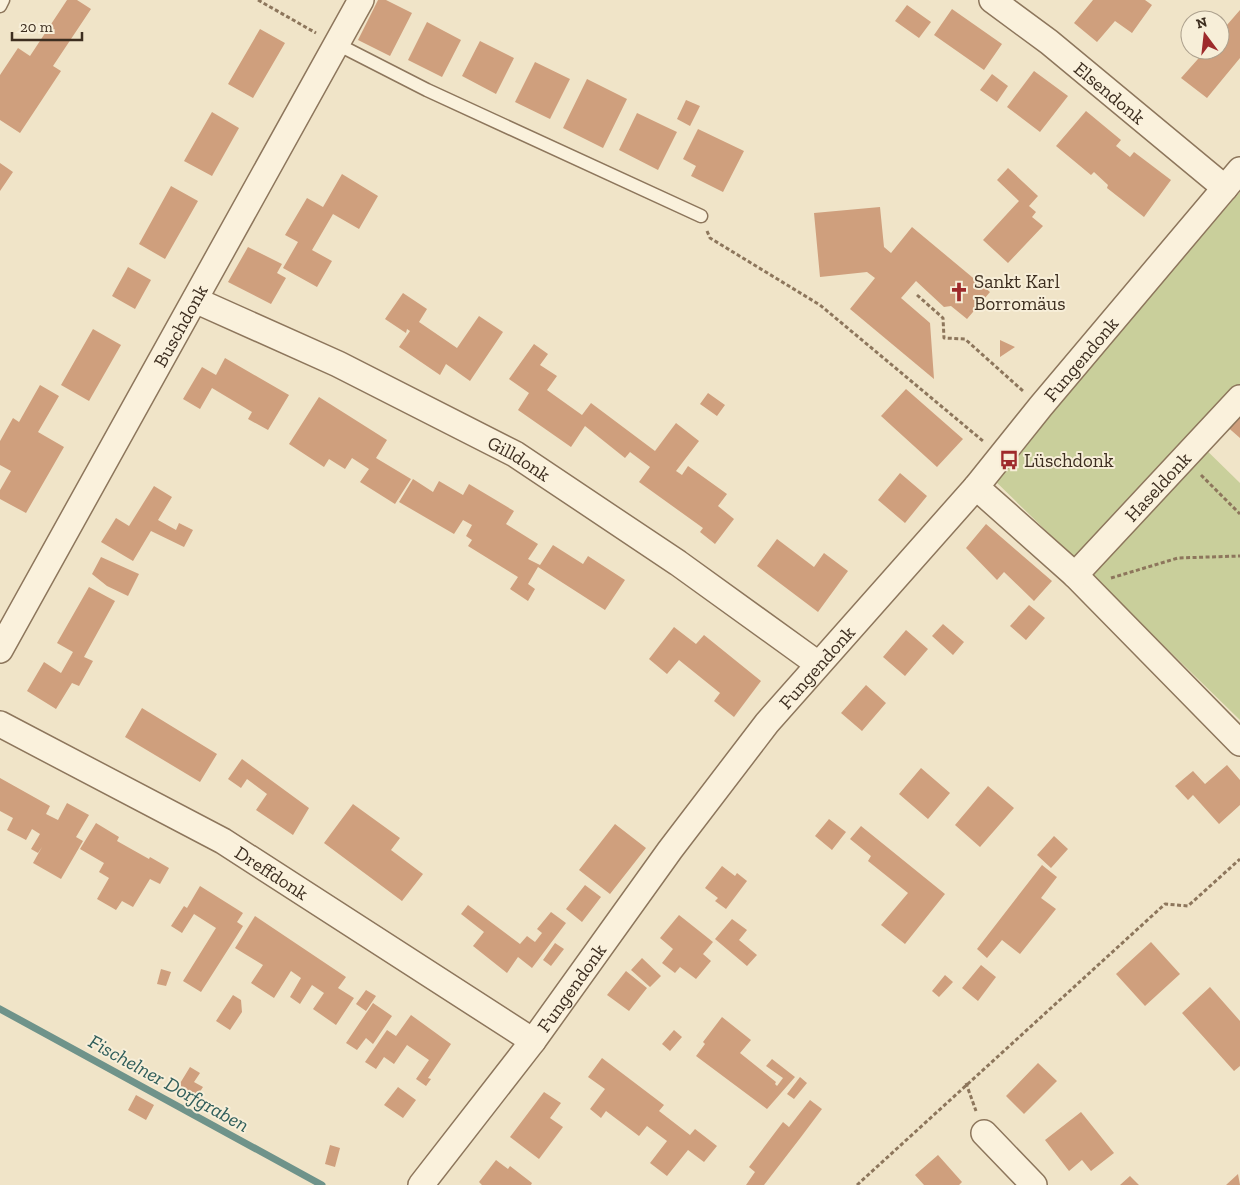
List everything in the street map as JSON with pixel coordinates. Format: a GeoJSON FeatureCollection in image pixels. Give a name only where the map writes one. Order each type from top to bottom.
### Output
{"type":"FeatureCollection","features":[{"type":"Feature","properties":{"kind":"street","name":"Buschdonk"},"geometry":{"type":"LineString","coordinates":[[0,650],[361,0]]}},
{"type":"Feature","properties":{"kind":"street","name":"Elsendonk"},"geometry":{"type":"LineString","coordinates":[[992,0],[1233,179]]}},
{"type":"Feature","properties":{"kind":"street","name":"Fungendonk"},"geometry":{"type":"LineString","coordinates":[[421,1185],[534,1041],[670,850],[767,723],[976,487],[1041,406],[1233,179]]}},
{"type":"Feature","properties":{"kind":"street","name":"Gilldonk"},"geometry":{"type":"LineString","coordinates":[[195,300],[338,364],[515,454],[678,563],[818,664]]}},
{"type":"Feature","properties":{"kind":"street","name":"Haseldonk"},"geometry":{"type":"LineString","coordinates":[[1079,580],[1184,459],[1240,398]]}},
{"type":"Feature","properties":{"kind":"street"},"geometry":{"type":"LineString","coordinates":[[976,487],[1079,580],[1240,743]]}},
{"type":"Feature","properties":{"kind":"street","name":"Dreffdonk"},"geometry":{"type":"LineString","coordinates":[[0,724],[223,841],[534,1041]]}},
{"type":"Feature","properties":{"kind":"street"},"geometry":{"type":"LineString","coordinates":[[984,1133],[1034,1185]]}},
{"type":"Feature","properties":{"kind":"lane"},"geometry":{"type":"LineString","coordinates":[[0,6],[4,0]]}},
{"type":"Feature","properties":{"kind":"lane"},"geometry":{"type":"LineString","coordinates":[[337,44],[427,90],[701,216]]}},
{"type":"Feature","properties":{"kind":"path"},"geometry":{"type":"LineString","coordinates":[[258,0],[337,44]]}},
{"type":"Feature","properties":{"kind":"path"},"geometry":{"type":"LineString","coordinates":[[701,216],[710,238],[820,305],[1001,456]]}},
{"type":"Feature","properties":{"kind":"path"},"geometry":{"type":"LineString","coordinates":[[917,295],[943,318],[944,338],[965,339],[1041,406]]}},
{"type":"Feature","properties":{"kind":"path"},"geometry":{"type":"LineString","coordinates":[[1184,459],[1240,514]]}},
{"type":"Feature","properties":{"kind":"path"},"geometry":{"type":"LineString","coordinates":[[1079,580],[1178,558],[1240,556]]}},
{"type":"Feature","properties":{"kind":"path"},"geometry":{"type":"LineString","coordinates":[[857,1185],[1166,904],[1188,906],[1240,859]]}},
{"type":"Feature","properties":{"kind":"path"},"geometry":{"type":"LineString","coordinates":[[966,1084],[984,1133]]}},
{"type":"Feature","properties":{"kind":"green space"},"geometry":{"type":"Polygon","coordinates":[[[1240,192],[1240,387],[1194,438],[1240,483],[1240,720],[991,477],[1240,192]]]}},
{"type":"Feature","properties":{"kind":"building"},"geometry":{"type":"Polygon","coordinates":[[[67,0],[77,0],[91,9],[53,66],[61,71],[20,133],[0,120],[0,75],[18,48],[30,56],[67,0]]]}},
{"type":"Feature","properties":{"kind":"building"},"geometry":{"type":"Polygon","coordinates":[[[378,0],[386,0],[412,13],[390,56],[358,40],[378,0]]]}},
{"type":"Feature","properties":{"kind":"building"},"geometry":{"type":"Polygon","coordinates":[[[1093,0],[1145,0],[1152,5],[1132,33],[1115,21],[1097,42],[1074,23],[1093,0]]]}},
{"type":"Feature","properties":{"kind":"building"},"geometry":{"type":"Polygon","coordinates":[[[907,5],[931,22],[919,38],[895,21],[907,5]]]}},
{"type":"Feature","properties":{"kind":"building"},"geometry":{"type":"Polygon","coordinates":[[[952,9],[1002,44],[984,70],[934,35],[952,9]]]}},
{"type":"Feature","properties":{"kind":"building"},"geometry":{"type":"Polygon","coordinates":[[[1240,10],[1240,58],[1207,98],[1181,78],[1197,60],[1230,60],[1230,22],[1240,10]]]}},
{"type":"Feature","properties":{"kind":"building"},"geometry":{"type":"Polygon","coordinates":[[[427,22],[461,40],[442,77],[408,60],[427,22]]]}},
{"type":"Feature","properties":{"kind":"building"},"geometry":{"type":"Polygon","coordinates":[[[260,29],[285,43],[253,98],[228,84],[260,29]]]}},
{"type":"Feature","properties":{"kind":"building"},"geometry":{"type":"Polygon","coordinates":[[[480,41],[514,58],[496,94],[462,76],[480,41]]]}},
{"type":"Feature","properties":{"kind":"building"},"geometry":{"type":"Polygon","coordinates":[[[535,62],[570,79],[550,119],[515,102],[535,62]]]}},
{"type":"Feature","properties":{"kind":"building"},"geometry":{"type":"Polygon","coordinates":[[[1034,71],[1068,96],[1040,132],[1007,107],[1034,71]]]}},
{"type":"Feature","properties":{"kind":"building"},"geometry":{"type":"Polygon","coordinates":[[[992,74],[1008,86],[997,102],[980,90],[992,74]]]}},
{"type":"Feature","properties":{"kind":"building"},"geometry":{"type":"Polygon","coordinates":[[[587,79],[627,99],[603,148],[563,128],[587,79]]]}},
{"type":"Feature","properties":{"kind":"building"},"geometry":{"type":"Polygon","coordinates":[[[686,100],[700,106],[690,126],[677,119],[686,100]]]}},
{"type":"Feature","properties":{"kind":"building"},"geometry":{"type":"Polygon","coordinates":[[[1086,111],[1121,140],[1116,146],[1130,157],[1134,152],[1171,180],[1144,217],[1107,188],[1108,185],[1094,172],[1091,175],[1056,146],[1086,111]]]}},
{"type":"Feature","properties":{"kind":"building"},"geometry":{"type":"Polygon","coordinates":[[[212,112],[239,128],[212,176],[184,161],[212,112]]]}},
{"type":"Feature","properties":{"kind":"building"},"geometry":{"type":"Polygon","coordinates":[[[637,113],[677,132],[658,170],[619,150],[637,113]]]}},
{"type":"Feature","properties":{"kind":"building"},"geometry":{"type":"Polygon","coordinates":[[[698,129],[744,151],[723,192],[691,176],[696,166],[683,159],[698,129]]]}},
{"type":"Feature","properties":{"kind":"building"},"geometry":{"type":"Polygon","coordinates":[[[0,163],[13,172],[0,191],[0,163]]]}},
{"type":"Feature","properties":{"kind":"building"},"geometry":{"type":"Polygon","coordinates":[[[1008,168],[1038,196],[1029,206],[1036,212],[1032,217],[1043,226],[1008,263],[983,240],[1019,201],[997,180],[1008,168]]]}},
{"type":"Feature","properties":{"kind":"building"},"geometry":{"type":"Polygon","coordinates":[[[342,174],[378,196],[359,229],[333,214],[312,250],[332,261],[317,287],[283,268],[298,242],[285,235],[307,198],[323,207],[342,174]]]}},
{"type":"Feature","properties":{"kind":"building"},"geometry":{"type":"Polygon","coordinates":[[[171,186],[198,201],[165,259],[139,244],[171,186]]]}},
{"type":"Feature","properties":{"kind":"building","name":"Sankt Karl Borromäus"},"geometry":{"type":"Polygon","coordinates":[[[880,207],[884,247],[891,253],[912,227],[990,292],[967,319],[951,306],[944,307],[916,281],[901,298],[930,323],[934,379],[850,309],[875,278],[867,272],[820,277],[814,213],[880,207]]]}},
{"type":"Feature","properties":{"kind":"building"},"geometry":{"type":"Polygon","coordinates":[[[248,247],[282,264],[277,273],[286,278],[271,304],[228,282],[248,247]]]}},
{"type":"Feature","properties":{"kind":"building"},"geometry":{"type":"Polygon","coordinates":[[[128,267],[151,280],[135,309],[112,296],[128,267]]]}},
{"type":"Feature","properties":{"kind":"building"},"geometry":{"type":"Polygon","coordinates":[[[403,293],[427,309],[419,322],[457,348],[479,316],[503,332],[470,381],[446,364],[440,375],[399,347],[410,331],[407,329],[406,333],[385,319],[403,293]]]}},
{"type":"Feature","properties":{"kind":"building"},"geometry":{"type":"Polygon","coordinates":[[[93,329],[121,345],[89,401],[61,385],[93,329]]]}},
{"type":"Feature","properties":{"kind":"building"},"geometry":{"type":"Polygon","coordinates":[[[1000,340],[1015,347],[1000,357],[1000,340]]]}},
{"type":"Feature","properties":{"kind":"building"},"geometry":{"type":"Polygon","coordinates":[[[534,344],[548,354],[540,365],[557,376],[547,390],[582,415],[591,403],[655,451],[676,423],[699,441],[676,471],[682,475],[688,466],[727,494],[718,506],[734,519],[715,544],[700,532],[703,528],[639,482],[650,467],[630,452],[625,458],[585,426],[571,447],[518,410],[529,393],[509,379],[534,344]]]}},
{"type":"Feature","properties":{"kind":"building"},"geometry":{"type":"Polygon","coordinates":[[[225,358],[289,395],[268,430],[248,419],[252,412],[212,388],[200,409],[183,399],[202,367],[216,375],[225,358]]]}},
{"type":"Feature","properties":{"kind":"building"},"geometry":{"type":"Polygon","coordinates":[[[40,385],[59,396],[38,432],[64,447],[26,513],[0,499],[0,490],[11,471],[0,465],[0,441],[13,418],[19,422],[40,385]]]}},
{"type":"Feature","properties":{"kind":"building"},"geometry":{"type":"Polygon","coordinates":[[[906,389],[963,439],[937,467],[881,416],[906,389]]]}},
{"type":"Feature","properties":{"kind":"building"},"geometry":{"type":"Polygon","coordinates":[[[708,393],[725,405],[717,416],[700,404],[708,393]]]}},
{"type":"Feature","properties":{"kind":"building"},"geometry":{"type":"Polygon","coordinates":[[[319,397],[387,440],[376,458],[411,479],[395,504],[360,482],[369,469],[352,458],[345,469],[329,459],[324,467],[289,444],[319,397]]]}},
{"type":"Feature","properties":{"kind":"building"},"geometry":{"type":"Polygon","coordinates":[[[1240,406],[1240,438],[1224,424],[1240,406]]]}},
{"type":"Feature","properties":{"kind":"building"},"geometry":{"type":"Polygon","coordinates":[[[900,473],[927,496],[905,523],[878,500],[900,473]]]}},
{"type":"Feature","properties":{"kind":"building"},"geometry":{"type":"Polygon","coordinates":[[[413,479],[433,492],[439,481],[463,495],[469,484],[514,511],[506,524],[538,544],[528,559],[540,565],[553,545],[583,564],[588,556],[625,580],[605,610],[538,567],[528,584],[535,589],[528,601],[510,589],[518,577],[468,546],[472,540],[466,536],[472,525],[463,520],[454,534],[399,502],[413,479]]]}},
{"type":"Feature","properties":{"kind":"building"},"geometry":{"type":"Polygon","coordinates":[[[154,486],[172,497],[158,520],[176,530],[179,523],[193,530],[184,547],[151,531],[133,561],[101,542],[116,518],[129,526],[154,486]]]}},
{"type":"Feature","properties":{"kind":"building"},"geometry":{"type":"Polygon","coordinates":[[[986,524],[1052,581],[1034,601],[1004,572],[997,580],[966,548],[986,524]]]}},
{"type":"Feature","properties":{"kind":"building"},"geometry":{"type":"Polygon","coordinates":[[[777,539],[814,567],[824,553],[848,571],[818,612],[757,566],[777,539]]]}},
{"type":"Feature","properties":{"kind":"building"},"geometry":{"type":"Polygon","coordinates":[[[101,557],[139,574],[128,596],[107,586],[92,574],[101,557]]]}},
{"type":"Feature","properties":{"kind":"building"},"geometry":{"type":"Polygon","coordinates":[[[89,587],[115,601],[84,657],[93,661],[79,686],[72,683],[56,709],[27,691],[44,662],[61,673],[73,652],[57,643],[89,587]]]}},
{"type":"Feature","properties":{"kind":"building"},"geometry":{"type":"Polygon","coordinates":[[[1029,605],[1045,618],[1026,640],[1010,626],[1029,605]]]}},
{"type":"Feature","properties":{"kind":"building"},"geometry":{"type":"Polygon","coordinates":[[[943,624],[964,642],[953,655],[932,636],[943,624]]]}},
{"type":"Feature","properties":{"kind":"building"},"geometry":{"type":"Polygon","coordinates":[[[674,627],[696,644],[704,635],[761,681],[734,717],[714,701],[720,693],[679,660],[667,674],[649,659],[674,627]]]}},
{"type":"Feature","properties":{"kind":"building"},"geometry":{"type":"Polygon","coordinates":[[[906,630],[928,649],[905,676],[883,657],[906,630]]]}},
{"type":"Feature","properties":{"kind":"building"},"geometry":{"type":"Polygon","coordinates":[[[866,685],[886,703],[862,731],[841,713],[866,685]]]}},
{"type":"Feature","properties":{"kind":"building"},"geometry":{"type":"Polygon","coordinates":[[[142,708],[217,754],[200,782],[125,737],[142,708]]]}},
{"type":"Feature","properties":{"kind":"building"},"geometry":{"type":"Polygon","coordinates":[[[242,759],[309,808],[293,835],[256,810],[267,794],[247,779],[241,788],[228,779],[242,759]]]}},
{"type":"Feature","properties":{"kind":"building"},"geometry":{"type":"Polygon","coordinates":[[[1227,765],[1240,780],[1240,805],[1219,824],[1193,795],[1188,800],[1175,786],[1193,771],[1205,784],[1227,765]]]}},
{"type":"Feature","properties":{"kind":"building"},"geometry":{"type":"Polygon","coordinates":[[[921,768],[950,793],[928,819],[899,794],[921,768]]]}},
{"type":"Feature","properties":{"kind":"building"},"geometry":{"type":"Polygon","coordinates":[[[0,778],[50,806],[46,814],[58,820],[67,803],[89,815],[76,837],[83,841],[61,879],[33,863],[42,847],[38,853],[31,849],[40,834],[32,829],[26,840],[7,830],[13,818],[0,811],[0,778]]]}},
{"type":"Feature","properties":{"kind":"building"},"geometry":{"type":"Polygon","coordinates":[[[988,786],[1014,808],[980,847],[955,825],[988,786]]]}},
{"type":"Feature","properties":{"kind":"building"},"geometry":{"type":"Polygon","coordinates":[[[353,804],[400,838],[391,850],[423,874],[402,901],[324,843],[353,804]]]}},
{"type":"Feature","properties":{"kind":"building"},"geometry":{"type":"Polygon","coordinates":[[[829,819],[846,832],[832,850],[815,836],[829,819]]]}},
{"type":"Feature","properties":{"kind":"building"},"geometry":{"type":"Polygon","coordinates":[[[96,823],[119,837],[117,841],[169,868],[160,884],[150,879],[133,907],[122,901],[116,910],[97,899],[109,878],[99,872],[104,863],[80,849],[96,823]]]}},
{"type":"Feature","properties":{"kind":"building"},"geometry":{"type":"Polygon","coordinates":[[[615,824],[646,848],[610,894],[579,870],[615,824]]]}},
{"type":"Feature","properties":{"kind":"building"},"geometry":{"type":"Polygon","coordinates":[[[861,826],[945,894],[905,944],[881,925],[908,893],[868,861],[871,856],[850,839],[861,826]]]}},
{"type":"Feature","properties":{"kind":"building"},"geometry":{"type":"Polygon","coordinates":[[[1054,836],[1068,849],[1051,868],[1037,855],[1054,836]]]}},
{"type":"Feature","properties":{"kind":"building"},"geometry":{"type":"Polygon","coordinates":[[[1042,865],[1057,877],[1041,898],[1056,909],[1020,954],[1002,940],[987,958],[977,949],[1042,865]]]}},
{"type":"Feature","properties":{"kind":"building"},"geometry":{"type":"Polygon","coordinates":[[[722,866],[735,876],[737,873],[747,881],[726,909],[715,901],[718,898],[705,888],[722,866]]]}},
{"type":"Feature","properties":{"kind":"building"},"geometry":{"type":"Polygon","coordinates":[[[585,885],[601,897],[582,922],[566,909],[585,885]]]}},
{"type":"Feature","properties":{"kind":"building"},"geometry":{"type":"Polygon","coordinates":[[[200,886],[243,913],[237,922],[243,926],[201,992],[183,981],[216,928],[194,914],[182,933],[171,926],[184,906],[187,908],[200,886]]]}},
{"type":"Feature","properties":{"kind":"building"},"geometry":{"type":"Polygon","coordinates":[[[468,905],[520,944],[527,936],[535,942],[542,933],[537,929],[551,912],[566,923],[532,968],[518,957],[507,973],[473,946],[484,932],[461,914],[468,905]]]}},
{"type":"Feature","properties":{"kind":"building"},"geometry":{"type":"Polygon","coordinates":[[[679,915],[713,942],[703,954],[711,961],[696,979],[680,967],[675,973],[662,963],[673,949],[660,938],[679,915]]]}},
{"type":"Feature","properties":{"kind":"building"},"geometry":{"type":"Polygon","coordinates":[[[255,916],[346,977],[338,988],[354,998],[336,1025],[313,1009],[324,993],[312,985],[300,1004],[290,997],[301,978],[291,971],[274,998],[251,983],[263,965],[235,948],[255,916]]]}},
{"type":"Feature","properties":{"kind":"building"},"geometry":{"type":"Polygon","coordinates":[[[732,919],[747,930],[739,940],[757,955],[747,966],[715,939],[732,919]]]}},
{"type":"Feature","properties":{"kind":"building"},"geometry":{"type":"Polygon","coordinates":[[[1151,942],[1180,974],[1145,1006],[1116,974],[1151,942]]]}},
{"type":"Feature","properties":{"kind":"building"},"geometry":{"type":"Polygon","coordinates":[[[555,943],[564,949],[551,966],[543,960],[555,943]]]}},
{"type":"Feature","properties":{"kind":"building"},"geometry":{"type":"Polygon","coordinates":[[[642,958],[661,976],[650,987],[631,970],[642,958]]]}},
{"type":"Feature","properties":{"kind":"building"},"geometry":{"type":"Polygon","coordinates":[[[981,965],[996,977],[978,1001],[962,988],[981,965]]]}},
{"type":"Feature","properties":{"kind":"building"},"geometry":{"type":"Polygon","coordinates":[[[161,969],[171,972],[166,986],[157,984],[161,969]]]}},
{"type":"Feature","properties":{"kind":"building"},"geometry":{"type":"Polygon","coordinates":[[[626,971],[647,988],[629,1011],[607,995],[626,971]]]}},
{"type":"Feature","properties":{"kind":"building"},"geometry":{"type":"Polygon","coordinates":[[[945,975],[953,982],[939,997],[932,991],[945,975]]]}},
{"type":"Feature","properties":{"kind":"building"},"geometry":{"type":"Polygon","coordinates":[[[1210,987],[1240,1021],[1240,1066],[1234,1071],[1182,1013],[1210,987]]]}},
{"type":"Feature","properties":{"kind":"building"},"geometry":{"type":"Polygon","coordinates":[[[366,990],[376,996],[366,1011],[356,1004],[366,990]]]}},
{"type":"Feature","properties":{"kind":"building"},"geometry":{"type":"Polygon","coordinates":[[[233,995],[241,1000],[242,1012],[230,1030],[216,1021],[233,995]]]}},
{"type":"Feature","properties":{"kind":"building"},"geometry":{"type":"Polygon","coordinates":[[[373,1003],[392,1016],[373,1044],[366,1038],[357,1050],[346,1043],[373,1003]]]}},
{"type":"Feature","properties":{"kind":"building"},"geometry":{"type":"Polygon","coordinates":[[[411,1015],[451,1044],[428,1078],[431,1079],[426,1086],[416,1079],[429,1060],[407,1045],[394,1064],[384,1057],[376,1069],[365,1062],[387,1030],[396,1036],[411,1015]]]}},
{"type":"Feature","properties":{"kind":"building"},"geometry":{"type":"Polygon","coordinates":[[[722,1017],[751,1040],[740,1053],[776,1082],[777,1086],[783,1078],[766,1066],[772,1059],[795,1077],[767,1109],[696,1056],[705,1044],[703,1042],[722,1017]]]}},
{"type":"Feature","properties":{"kind":"building"},"geometry":{"type":"Polygon","coordinates":[[[674,1030],[682,1037],[670,1051],[662,1044],[674,1030]]]}},
{"type":"Feature","properties":{"kind":"building"},"geometry":{"type":"Polygon","coordinates":[[[602,1058],[664,1105],[659,1111],[690,1135],[695,1129],[717,1146],[704,1162],[688,1150],[667,1176],[650,1163],[667,1141],[647,1126],[639,1136],[606,1111],[601,1118],[590,1109],[605,1089],[588,1077],[602,1058]]]}},
{"type":"Feature","properties":{"kind":"building"},"geometry":{"type":"Polygon","coordinates":[[[1038,1063],[1057,1081],[1024,1114],[1006,1096],[1038,1063]]]}},
{"type":"Feature","properties":{"kind":"building"},"geometry":{"type":"Polygon","coordinates":[[[190,1067],[200,1073],[194,1082],[203,1087],[197,1096],[179,1085],[190,1067]]]}},
{"type":"Feature","properties":{"kind":"building"},"geometry":{"type":"Polygon","coordinates":[[[800,1077],[807,1083],[794,1099],[787,1094],[800,1077]]]}},
{"type":"Feature","properties":{"kind":"building"},"geometry":{"type":"Polygon","coordinates":[[[398,1087],[416,1100],[403,1118],[384,1105],[398,1087]]]}},
{"type":"Feature","properties":{"kind":"building"},"geometry":{"type":"Polygon","coordinates":[[[544,1092],[561,1103],[550,1118],[563,1127],[539,1159],[510,1137],[544,1092]]]}},
{"type":"Feature","properties":{"kind":"building"},"geometry":{"type":"Polygon","coordinates":[[[136,1095],[154,1105],[146,1120],[128,1110],[136,1095]]]}},
{"type":"Feature","properties":{"kind":"building"},"geometry":{"type":"Polygon","coordinates":[[[810,1100],[822,1109],[801,1137],[764,1185],[746,1185],[755,1172],[749,1167],[783,1122],[789,1127],[810,1100]]]}},
{"type":"Feature","properties":{"kind":"building"},"geometry":{"type":"Polygon","coordinates":[[[1081,1112],[1114,1153],[1091,1171],[1082,1160],[1069,1171],[1045,1140],[1081,1112]]]}},
{"type":"Feature","properties":{"kind":"building"},"geometry":{"type":"Polygon","coordinates":[[[330,1145],[340,1148],[335,1167],[325,1164],[330,1145]]]}},
{"type":"Feature","properties":{"kind":"building"},"geometry":{"type":"Polygon","coordinates":[[[938,1155],[962,1182],[959,1185],[924,1185],[915,1175],[938,1155]]]}},
{"type":"Feature","properties":{"kind":"building"},"geometry":{"type":"Polygon","coordinates":[[[496,1160],[508,1169],[510,1166],[532,1183],[531,1185],[482,1185],[479,1182],[496,1160]]]}},
{"type":"Feature","properties":{"kind":"building"},"geometry":{"type":"Polygon","coordinates":[[[1238,1174],[1240,1185],[1226,1185],[1238,1174]]]}},
{"type":"Feature","properties":{"kind":"building"},"geometry":{"type":"Polygon","coordinates":[[[1130,1176],[1139,1185],[1120,1185],[1130,1176]]]}},
{"type":"Feature","properties":{"kind":"waterway","name":"Fischelner Dorfgraben"},"geometry":{"type":"LineString","coordinates":[[0,1009],[322,1185]]}},
{"type":"Feature","properties":{"kind":"place","name":"Sankt Karl Borromäus"},"geometry":{"type":"Point","coordinates":[959,292]}},
{"type":"Feature","properties":{"kind":"place","name":"Lüschdonk"},"geometry":{"type":"Point","coordinates":[1009,460]}}]}
